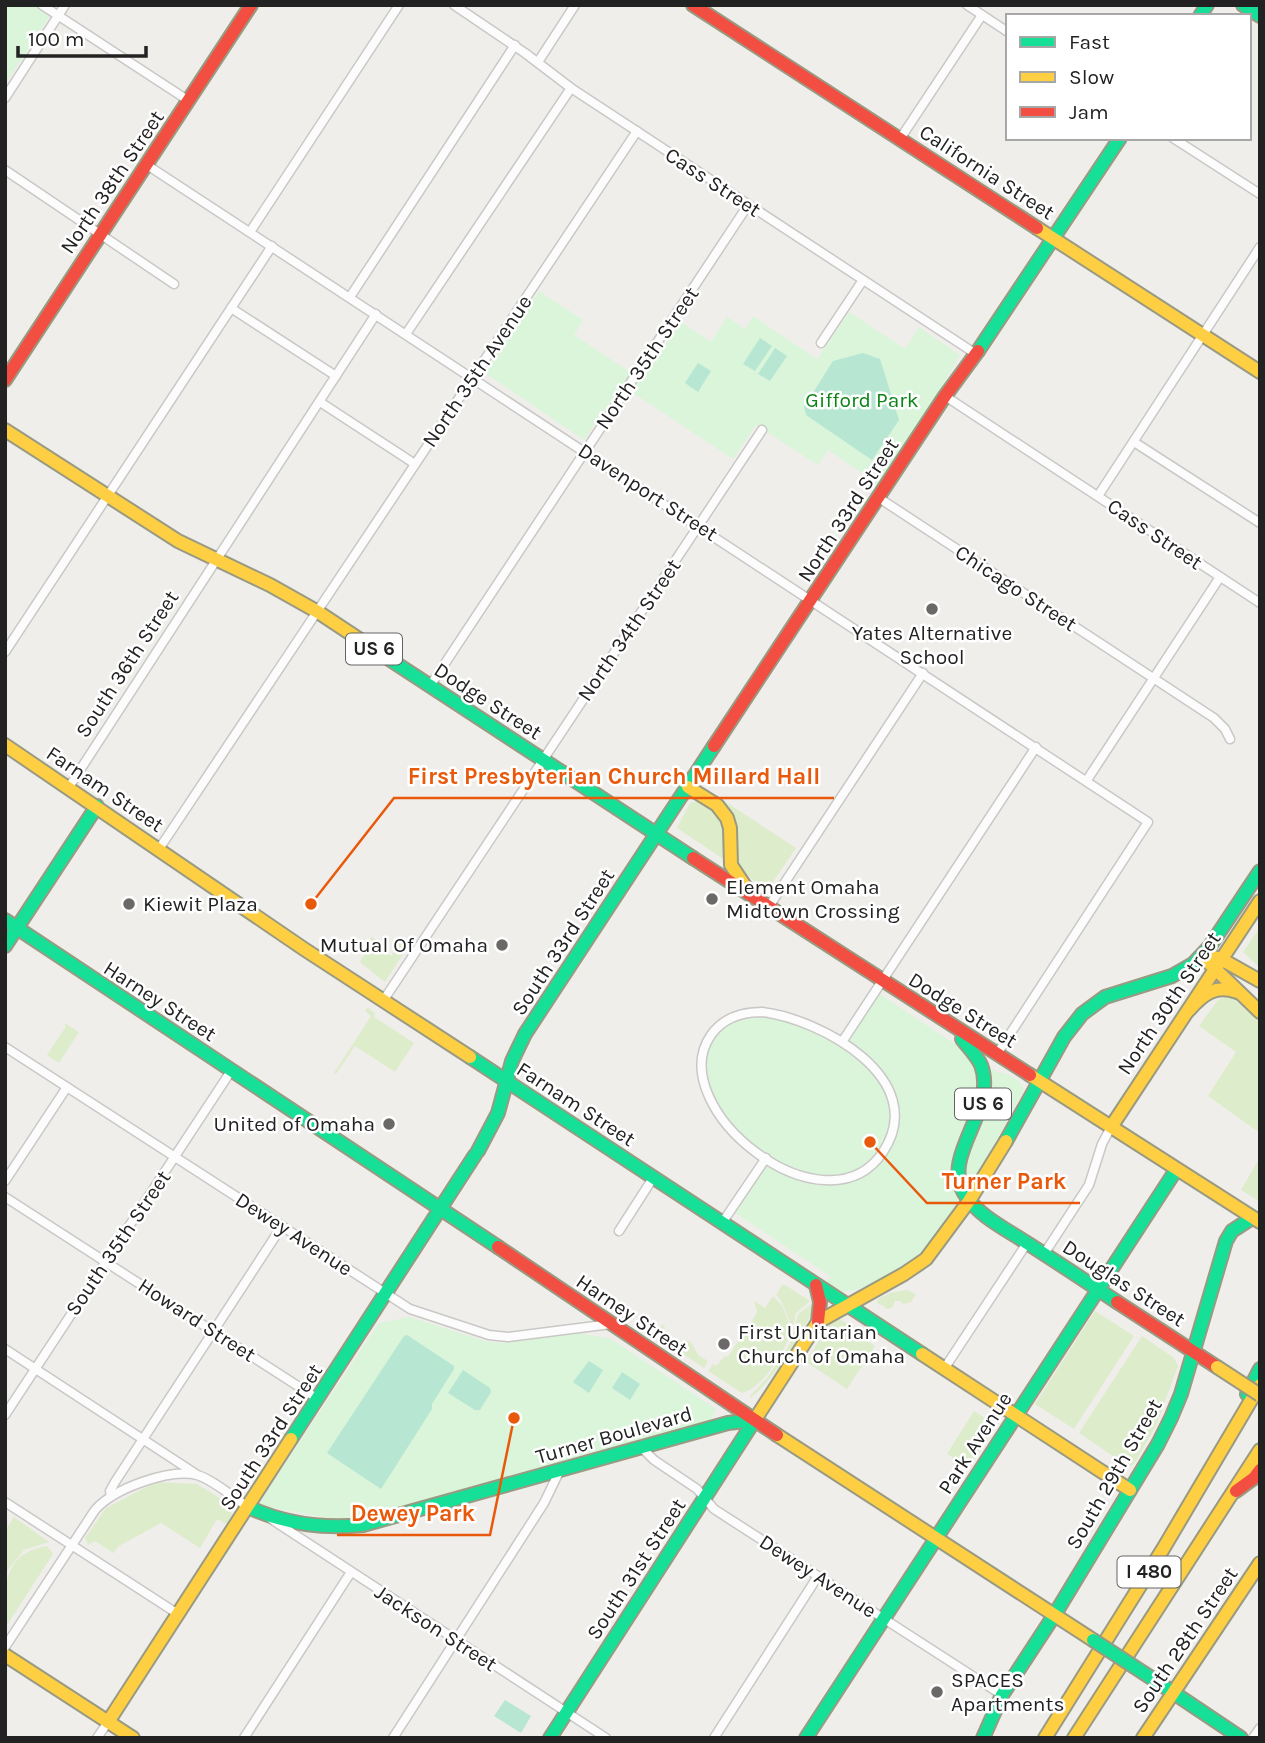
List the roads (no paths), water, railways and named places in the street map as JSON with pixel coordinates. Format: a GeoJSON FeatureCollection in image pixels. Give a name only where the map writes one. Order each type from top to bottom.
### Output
{"type":"FeatureCollection","features":[{"type":"Feature","properties":{"kind":"main road","name":"North 38th Street"},"geometry":{"type":"LineString","coordinates":[[5,380],[251,5]]}},
{"type":"Feature","properties":{"kind":"main road","name":"California Street"},"geometry":{"type":"LineString","coordinates":[[693,5],[1260,372]]}},
{"type":"Feature","properties":{"kind":"main road"},"geometry":{"type":"LineString","coordinates":[[1243,5],[1260,16]]}},
{"type":"Feature","properties":{"kind":"main road","name":"North 33rd Street"},"geometry":{"type":"LineString","coordinates":[[657,835],[945,396],[1119,140]]}},
{"type":"Feature","properties":{"kind":"main road","name":"Dodge Street"},"geometry":{"type":"LineString","coordinates":[[5,430],[160,531],[281,590],[318,612],[763,905],[1256,1220]]}},
{"type":"Feature","properties":{"kind":"main road","name":"Farnam Street"},"geometry":{"type":"LineString","coordinates":[[5,744],[383,1001],[1130,1490]]}},
{"type":"Feature","properties":{"kind":"main road"},"geometry":{"type":"LineString","coordinates":[[688,787],[717,806],[726,817],[730,831],[731,866],[737,877],[763,905]]}},
{"type":"Feature","properties":{"kind":"main road"},"geometry":{"type":"LineString","coordinates":[[5,946],[97,806]]}},
{"type":"Feature","properties":{"kind":"main road","name":"South 33rd Street"},"geometry":{"type":"LineString","coordinates":[[108,1722],[477,1153],[498,1113],[512,1060],[522,1040],[657,835]]}},
{"type":"Feature","properties":{"kind":"main road","name":"North 30th Street"},"geometry":{"type":"LineString","coordinates":[[1039,1081],[1064,1037],[1090,1006],[1120,991],[1172,976],[1193,964],[1203,954],[1260,871]]}},
{"type":"Feature","properties":{"kind":"main road","name":"North 30th Street"},"geometry":{"type":"LineString","coordinates":[[1111,1127],[1260,901]]}},
{"type":"Feature","properties":{"kind":"main road","name":"Harney Street"},"geometry":{"type":"LineString","coordinates":[[5,920],[441,1208],[754,1420],[1055,1614],[1241,1738]]}},
{"type":"Feature","properties":{"kind":"main road"},"geometry":{"type":"LineString","coordinates":[[1203,954],[1218,964],[1260,981]]}},
{"type":"Feature","properties":{"kind":"main road"},"geometry":{"type":"LineString","coordinates":[[1218,964],[1260,1012]]}},
{"type":"Feature","properties":{"kind":"main road"},"geometry":{"type":"LineString","coordinates":[[1189,1010],[1209,990],[1224,987],[1240,992]]}},
{"type":"Feature","properties":{"kind":"main road","name":"US 6"},"geometry":{"type":"LineString","coordinates":[[936,1017],[977,1056],[986,1083],[982,1109],[957,1162],[959,1183],[969,1201]]}},
{"type":"Feature","properties":{"kind":"main road"},"geometry":{"type":"LineString","coordinates":[[986,1083],[995,1070],[1019,1069]]}},
{"type":"Feature","properties":{"kind":"main road"},"geometry":{"type":"LineString","coordinates":[[754,1420],[818,1322],[923,1262],[969,1201],[1039,1081]]}},
{"type":"Feature","properties":{"kind":"main road","name":"Park Avenue"},"geometry":{"type":"LineString","coordinates":[[806,1738],[1177,1170]]}},
{"type":"Feature","properties":{"kind":"main road","name":"Douglas Street"},"geometry":{"type":"LineString","coordinates":[[969,1201],[983,1214],[1260,1395]]}},
{"type":"Feature","properties":{"kind":"main road","name":"South 29th Street"},"geometry":{"type":"LineString","coordinates":[[974,1738],[1055,1614],[1171,1418],[1194,1352],[1226,1241],[1232,1231],[1256,1220]]}},
{"type":"Feature","properties":{"kind":"main road"},"geometry":{"type":"LineString","coordinates":[[816,1285],[820,1302],[818,1322]]}},
{"type":"Feature","properties":{"kind":"main road"},"geometry":{"type":"LineString","coordinates":[[1209,1471],[1260,1369]]}},
{"type":"Feature","properties":{"kind":"main road","name":"I 480"},"geometry":{"type":"LineString","coordinates":[[1045,1738],[1156,1561],[1260,1385]]}},
{"type":"Feature","properties":{"kind":"main road","name":"Turner Boulevard"},"geometry":{"type":"LineString","coordinates":[[248,1507],[266,1516],[312,1524],[354,1526],[381,1521],[728,1423],[754,1420]]}},
{"type":"Feature","properties":{"kind":"main road","name":"South 31st Street"},"geometry":{"type":"LineString","coordinates":[[550,1738],[754,1420]]}},
{"type":"Feature","properties":{"kind":"main road","name":"I 480"},"geometry":{"type":"LineString","coordinates":[[1074,1738],[1260,1450]]}},
{"type":"Feature","properties":{"kind":"main road"},"geometry":{"type":"LineString","coordinates":[[1231,1494],[1254,1478],[1260,1470]]}},
{"type":"Feature","properties":{"kind":"main road","name":"South 28th Street"},"geometry":{"type":"LineString","coordinates":[[1143,1738],[1258,1570]]}},
{"type":"Feature","properties":{"kind":"main road"},"geometry":{"type":"LineString","coordinates":[[5,1655],[133,1738]]}},
{"type":"Feature","properties":{"kind":"main road"},"geometry":{"type":"LineString","coordinates":[[983,1738],[1002,1695]]}},
{"type":"Feature","properties":{"kind":"street"},"geometry":{"type":"LineString","coordinates":[[42,5],[189,101]]}},
{"type":"Feature","properties":{"kind":"street"},"geometry":{"type":"LineString","coordinates":[[5,98],[65,5]]}},
{"type":"Feature","properties":{"kind":"street"},"geometry":{"type":"LineString","coordinates":[[250,232],[399,5]]}},
{"type":"Feature","properties":{"kind":"street","name":"Cass Street"},"geometry":{"type":"LineString","coordinates":[[454,5],[515,45],[571,88],[976,354]]}},
{"type":"Feature","properties":{"kind":"street"},"geometry":{"type":"LineString","coordinates":[[537,62],[575,5]]}},
{"type":"Feature","properties":{"kind":"street"},"geometry":{"type":"LineString","coordinates":[[967,5],[1006,31]]}},
{"type":"Feature","properties":{"kind":"street"},"geometry":{"type":"LineString","coordinates":[[900,139],[982,15]]}},
{"type":"Feature","properties":{"kind":"street"},"geometry":{"type":"LineString","coordinates":[[350,297],[515,45]]}},
{"type":"Feature","properties":{"kind":"street"},"geometry":{"type":"LineString","coordinates":[[407,334],[571,88]]}},
{"type":"Feature","properties":{"kind":"street","name":"North 35th Avenue"},"geometry":{"type":"LineString","coordinates":[[159,849],[637,131]]}},
{"type":"Feature","properties":{"kind":"street"},"geometry":{"type":"LineString","coordinates":[[1176,140],[1260,194]]}},
{"type":"Feature","properties":{"kind":"street","name":"Davenport Street"},"geometry":{"type":"LineString","coordinates":[[147,165],[1148,822],[996,1054]]}},
{"type":"Feature","properties":{"kind":"street"},"geometry":{"type":"LineString","coordinates":[[5,170],[174,284]]}},
{"type":"Feature","properties":{"kind":"street","name":"North 35th Street"},"geometry":{"type":"LineString","coordinates":[[430,686],[748,205]]}},
{"type":"Feature","properties":{"kind":"street"},"geometry":{"type":"LineString","coordinates":[[5,652],[272,246]]}},
{"type":"Feature","properties":{"kind":"street"},"geometry":{"type":"LineString","coordinates":[[1098,496],[1260,247]]}},
{"type":"Feature","properties":{"kind":"street"},"geometry":{"type":"LineString","coordinates":[[821,343],[863,280]]}},
{"type":"Feature","properties":{"kind":"street"},"geometry":{"type":"LineString","coordinates":[[231,309],[337,376]]}},
{"type":"Feature","properties":{"kind":"street","name":"South 36th Street"},"geometry":{"type":"LineString","coordinates":[[69,787],[376,314]]}},
{"type":"Feature","properties":{"kind":"street","name":"Cass Street"},"geometry":{"type":"LineString","coordinates":[[945,396],[1260,603]]}},
{"type":"Feature","properties":{"kind":"street"},"geometry":{"type":"LineString","coordinates":[[320,402],[415,464]]}},
{"type":"Feature","properties":{"kind":"street","name":"North 34th Street"},"geometry":{"type":"LineString","coordinates":[[383,1001],[762,430]]}},
{"type":"Feature","properties":{"kind":"street"},"geometry":{"type":"LineString","coordinates":[[1134,442],[1260,523]]}},
{"type":"Feature","properties":{"kind":"street","name":"Chicago Street"},"geometry":{"type":"LineString","coordinates":[[879,498],[1222,724],[1230,739]]}},
{"type":"Feature","properties":{"kind":"street"},"geometry":{"type":"LineString","coordinates":[[1087,780],[1220,577]]}},
{"type":"Feature","properties":{"kind":"street"},"geometry":{"type":"LineString","coordinates":[[763,905],[923,673]]}},
{"type":"Feature","properties":{"kind":"street"},"geometry":{"type":"LineString","coordinates":[[842,1042],[1036,747]]}},
{"type":"Feature","properties":{"kind":"street"},"geometry":{"type":"LineString","coordinates":[[762,1012],[796,1020],[842,1042],[871,1065],[889,1091],[894,1110],[889,1141],[882,1154],[858,1175],[830,1182],[800,1176],[766,1158],[735,1133],[707,1095],[700,1067],[703,1051],[719,1026],[731,1018],[762,1012]]}},
{"type":"Feature","properties":{"kind":"street","name":"Dewey Avenue"},"geometry":{"type":"LineString","coordinates":[[5,1047],[418,1312],[498,1337],[611,1324]]}},
{"type":"Feature","properties":{"kind":"street","name":"South 35th Street"},"geometry":{"type":"LineString","coordinates":[[5,1415],[231,1071]]}},
{"type":"Feature","properties":{"kind":"street"},"geometry":{"type":"LineString","coordinates":[[5,1181],[67,1087]]}},
{"type":"Feature","properties":{"kind":"street"},"geometry":{"type":"LineString","coordinates":[[1044,1254],[1089,1185],[1111,1127]]}},
{"type":"Feature","properties":{"kind":"street"},"geometry":{"type":"LineString","coordinates":[[722,1223],[766,1158]]}},
{"type":"Feature","properties":{"kind":"street"},"geometry":{"type":"LineString","coordinates":[[620,1228],[653,1178]]}},
{"type":"Feature","properties":{"kind":"street","name":"Howard Street"},"geometry":{"type":"LineString","coordinates":[[5,1197],[318,1399]]}},
{"type":"Feature","properties":{"kind":"street"},"geometry":{"type":"LineString","coordinates":[[111,1496],[110,1491],[115,1482],[282,1226]]}},
{"type":"Feature","properties":{"kind":"street"},"geometry":{"type":"LineString","coordinates":[[944,1369],[1027,1243]]}},
{"type":"Feature","properties":{"kind":"street"},"geometry":{"type":"LineString","coordinates":[[5,1349],[199,1475]]}},
{"type":"Feature","properties":{"kind":"street","name":"Dewey Avenue"},"geometry":{"type":"LineString","coordinates":[[642,1448],[654,1460],[697,1489],[714,1509],[1002,1695]]}},
{"type":"Feature","properties":{"kind":"street"},"geometry":{"type":"LineString","coordinates":[[393,1738],[544,1503],[560,1470]]}},
{"type":"Feature","properties":{"kind":"street"},"geometry":{"type":"LineString","coordinates":[[5,1647],[95,1510],[111,1496],[168,1476],[199,1475]]}},
{"type":"Feature","properties":{"kind":"street","name":"Turner Boulevard"},"geometry":{"type":"LineString","coordinates":[[199,1475],[248,1507]]}},
{"type":"Feature","properties":{"kind":"street"},"geometry":{"type":"LineString","coordinates":[[5,1502],[178,1614]]}},
{"type":"Feature","properties":{"kind":"street","name":"Jackson Street"},"geometry":{"type":"LineString","coordinates":[[266,1516],[606,1738]]}},
{"type":"Feature","properties":{"kind":"street"},"geometry":{"type":"LineString","coordinates":[[244,1738],[351,1572]]}},
{"type":"Feature","properties":{"kind":"street"},"geometry":{"type":"LineString","coordinates":[[714,1738],[818,1576]]}},
{"type":"Feature","properties":{"kind":"street","name":"South 33rd Street"},"geometry":{"type":"LineString","coordinates":[[97,1738],[108,1722]]}},
{"type":"Feature","properties":{"kind":"street"},"geometry":{"type":"LineString","coordinates":[[1253,1738],[1260,1728]]}},
{"type":"Feature","properties":{"kind":"place","name":"Yates Alternative School"},"geometry":{"type":"Point","coordinates":[932,609]}},
{"type":"Feature","properties":{"kind":"place","name":"Element Omaha Midtown Crossing"},"geometry":{"type":"Point","coordinates":[712,899]}},
{"type":"Feature","properties":{"kind":"place","name":"Kiewit Plaza"},"geometry":{"type":"Point","coordinates":[129,904]}},
{"type":"Feature","properties":{"kind":"place","name":"First Presbyterian Church Millard Hall"},"geometry":{"type":"Point","coordinates":[311,904]}},
{"type":"Feature","properties":{"kind":"place","name":"Mutual Of Omaha"},"geometry":{"type":"Point","coordinates":[502,945]}},
{"type":"Feature","properties":{"kind":"place","name":"United of Omaha"},"geometry":{"type":"Point","coordinates":[389,1124]}},
{"type":"Feature","properties":{"kind":"place","name":"Turner Park"},"geometry":{"type":"Point","coordinates":[870,1142]}},
{"type":"Feature","properties":{"kind":"place","name":"First Unitarian Church of Omaha"},"geometry":{"type":"Point","coordinates":[724,1344]}},
{"type":"Feature","properties":{"kind":"place","name":"Dewey Park"},"geometry":{"type":"Point","coordinates":[514,1418]}},
{"type":"Feature","properties":{"kind":"place","name":"SPACES Apartments"},"geometry":{"type":"Point","coordinates":[937,1692]}},
{"type":"Feature","properties":{"kind":"park label","name":"Gifford Park"},"geometry":{"type":"Point","coordinates":[862,400]}}]}
